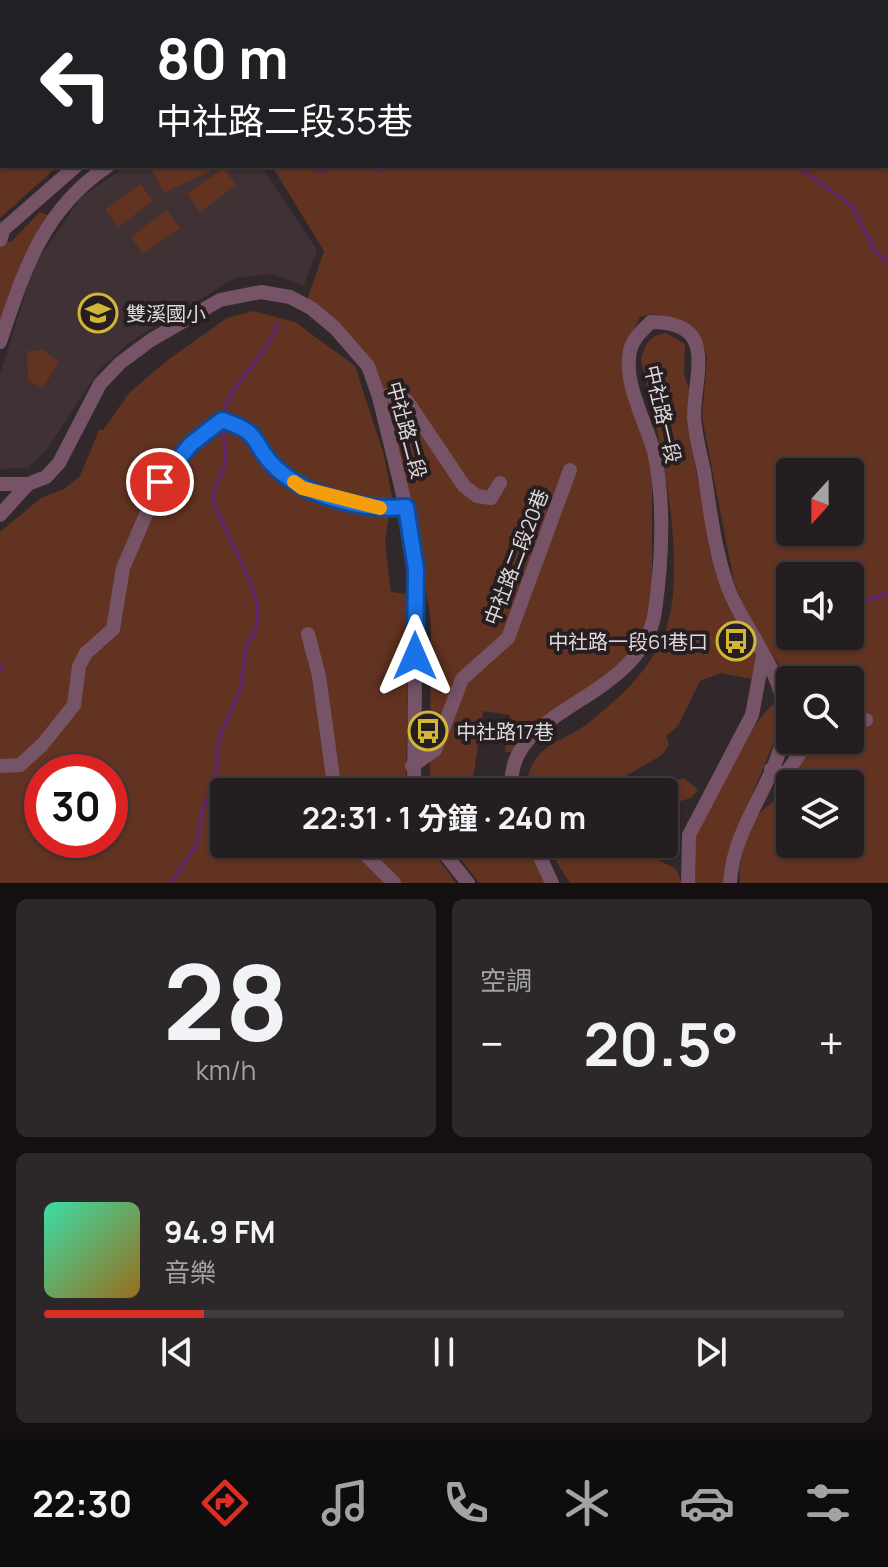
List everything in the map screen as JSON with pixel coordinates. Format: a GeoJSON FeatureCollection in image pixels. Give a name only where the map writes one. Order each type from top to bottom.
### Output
{"type":"FeatureCollection","features":[{"type":"Feature","properties":{"kind":"street"},"geometry":{"type":"LineString","coordinates":[[0,240],[4,229],[74,168]]}},
{"type":"Feature","properties":{"kind":"street"},"geometry":{"type":"LineString","coordinates":[[0,342],[17,284],[31,254],[78,186],[105,168]]}},
{"type":"Feature","properties":{"kind":"street","name":"中社路二段"},"geometry":{"type":"LineString","coordinates":[[0,515],[28,484],[46,477],[59,463],[100,384],[120,363],[165,332],[220,300],[240,293],[277,294],[311,308],[354,347],[368,366],[379,397],[406,507],[416,569],[413,778]]}},
{"type":"Feature","properties":{"kind":"street","name":"中社路一段"},"geometry":{"type":"LineString","coordinates":[[513,778],[514,759],[525,740],[632,663],[649,634],[655,612],[659,485],[654,452],[631,373],[630,352],[638,335],[651,322],[669,322],[696,340],[701,357],[694,418],[725,572],[746,627],[763,656],[783,702],[785,719],[783,739],[771,769],[741,829],[730,883]]}},
{"type":"Feature","properties":{"kind":"street"},"geometry":{"type":"LineString","coordinates":[[379,397],[389,395],[407,401],[464,486],[477,496],[491,498],[500,483]]}},
{"type":"Feature","properties":{"kind":"street"},"geometry":{"type":"LineString","coordinates":[[0,766],[20,765],[42,745],[74,705],[79,666],[86,653],[113,629],[123,568],[160,482],[191,444],[222,420],[248,429],[275,467],[302,488],[385,509],[406,507]]}},
{"type":"Feature","properties":{"kind":"street","name":"中社路二段20巷"},"geometry":{"type":"LineString","coordinates":[[412,766],[435,750],[462,679],[508,638],[570,470]]}},
{"type":"Feature","properties":{"kind":"street"},"geometry":{"type":"LineString","coordinates":[[0,484],[28,484]]}},
{"type":"Feature","properties":{"kind":"street"},"geometry":{"type":"LineString","coordinates":[[308,634],[319,676],[333,778]]}},
{"type":"Feature","properties":{"kind":"street"},"geometry":{"type":"LineString","coordinates":[[688,883],[689,835],[752,715],[763,656]]}},
{"type":"Feature","properties":{"kind":"street"},"geometry":{"type":"LineString","coordinates":[[771,769],[785,775],[799,754]]}},
{"type":"Feature","properties":{"kind":"street"},"geometry":{"type":"LineString","coordinates":[[369,858],[394,883]]}},
{"type":"Feature","properties":{"kind":"street"},"geometry":{"type":"LineString","coordinates":[[448,858],[468,883]]}},
{"type":"Feature","properties":{"kind":"street"},"geometry":{"type":"LineString","coordinates":[[540,858],[552,883]]}},
{"type":"Feature","properties":{"kind":"shaded area"},"geometry":{"type":"Polygon","coordinates":[[[0,168],[56,168],[0,218],[0,168]]]}},
{"type":"Feature","properties":{"kind":"shaded area","name":"雙溪國小"},"geometry":{"type":"Polygon","coordinates":[[[124,168],[262,168],[317,250],[304,286],[272,274],[235,278],[130,342],[99,370],[48,448],[28,468],[0,469],[0,375],[34,266],[81,197],[124,168]]]}},
{"type":"Feature","properties":{"kind":"shaded area"},"geometry":{"type":"Polygon","coordinates":[[[151,168],[212,170],[164,193],[151,168]]]}},
{"type":"Feature","properties":{"kind":"shaded area"},"geometry":{"type":"Polygon","coordinates":[[[224,168],[236,185],[200,212],[187,194],[224,168]]]}},
{"type":"Feature","properties":{"kind":"shaded area"},"geometry":{"type":"Polygon","coordinates":[[[273,168],[888,168],[888,883],[740,883],[739,869],[751,820],[776,799],[776,858],[864,858],[864,770],[797,770],[795,754],[864,754],[864,666],[779,666],[747,614],[734,582],[702,417],[707,358],[697,332],[684,322],[654,314],[640,317],[625,348],[652,477],[652,611],[629,662],[511,752],[505,752],[510,715],[483,711],[473,778],[430,778],[431,623],[414,515],[379,387],[307,300],[324,251],[273,168]]]}},
{"type":"Feature","properties":{"kind":"shaded area"},"geometry":{"type":"Polygon","coordinates":[[[140,184],[153,201],[118,227],[105,210],[140,184]]]}},
{"type":"Feature","properties":{"kind":"shaded area"},"geometry":{"type":"Polygon","coordinates":[[[167,210],[180,228],[143,254],[131,237],[167,210]]]}},
{"type":"Feature","properties":{"kind":"shaded area"},"geometry":{"type":"Polygon","coordinates":[[[40,212],[49,216],[21,265],[0,326],[0,231],[10,243],[40,212]]]}},
{"type":"Feature","properties":{"kind":"shaded area"},"geometry":{"type":"Polygon","coordinates":[[[253,311],[295,322],[355,366],[384,455],[392,496],[385,542],[391,592],[409,594],[406,778],[210,778],[210,858],[437,858],[456,883],[0,883],[0,532],[41,498],[64,489],[80,476],[99,430],[103,430],[129,393],[169,359],[227,318],[253,311]]]}},
{"type":"Feature","properties":{"kind":"shaded area"},"geometry":{"type":"Polygon","coordinates":[[[666,333],[685,344],[684,375],[690,392],[687,416],[697,476],[725,587],[760,656],[752,679],[721,673],[700,681],[678,726],[666,736],[669,745],[662,755],[625,778],[527,778],[540,754],[591,721],[638,676],[660,644],[670,616],[674,582],[670,504],[641,360],[644,349],[655,336],[666,333]]]}},
{"type":"Feature","properties":{"kind":"shaded area"},"geometry":{"type":"Polygon","coordinates":[[[43,350],[59,362],[43,388],[28,381],[27,351],[43,350]]]}},
{"type":"Feature","properties":{"kind":"shaded area"},"geometry":{"type":"Polygon","coordinates":[[[776,703],[776,738],[733,840],[726,883],[691,883],[692,845],[704,814],[743,744],[776,703]]]}},
{"type":"Feature","properties":{"kind":"shaded area"},"geometry":{"type":"Polygon","coordinates":[[[684,778],[698,790],[691,798],[678,802],[678,780],[684,778]]]}},
{"type":"Feature","properties":{"kind":"shaded area"},"geometry":{"type":"Polygon","coordinates":[[[460,858],[536,858],[548,883],[479,883],[460,858]]]}},
{"type":"Feature","properties":{"kind":"shaded area"},"geometry":{"type":"Polygon","coordinates":[[[554,858],[655,858],[676,869],[682,883],[570,883],[554,858]]]}},
{"type":"Feature","properties":{"kind":"waterway"},"geometry":{"type":"LineString","coordinates":[[319,172],[326,168]]}},
{"type":"Feature","properties":{"kind":"waterway"},"geometry":{"type":"LineString","coordinates":[[377,168],[384,168]]}},
{"type":"Feature","properties":{"kind":"waterway"},"geometry":{"type":"LineString","coordinates":[[800,168],[852,206],[875,251],[888,262]]}},
{"type":"Feature","properties":{"kind":"waterway"},"geometry":{"type":"LineString","coordinates":[[224,416],[231,395],[265,348],[277,323]]}},
{"type":"Feature","properties":{"kind":"waterway"},"geometry":{"type":"LineString","coordinates":[[171,883],[197,844],[202,810],[215,784],[219,738],[240,691],[247,642],[255,634],[257,620],[258,606],[249,579],[215,507],[213,492],[226,462],[223,425]]}},
{"type":"Feature","properties":{"kind":"waterway"},"geometry":{"type":"LineString","coordinates":[[864,601],[888,593]]}},
{"type":"Feature","properties":{"kind":"waterway"},"geometry":{"type":"LineString","coordinates":[[0,669],[4,666]]}},
{"type":"Feature","properties":{"kind":"slow traffic"},"geometry":{"type":"LineString","coordinates":[[294,482],[302,488],[380,508]]}},
{"type":"Feature","properties":{"kind":"place","name":"雙溪國小"},"geometry":{"type":"Point","coordinates":[98,313]}},
{"type":"Feature","properties":{"kind":"place","name":"中社路一段61巷口"},"geometry":{"type":"Point","coordinates":[736,641]}},
{"type":"Feature","properties":{"kind":"place","name":"中社路17巷"},"geometry":{"type":"Point","coordinates":[428,731]}},
{"type":"Feature","properties":{"kind":"route"},"geometry":{"type":"LineString","coordinates":[[160,482],[191,444],[222,420],[248,429],[275,467],[302,488],[385,509],[406,507],[416,569],[415,656]]}}]}
